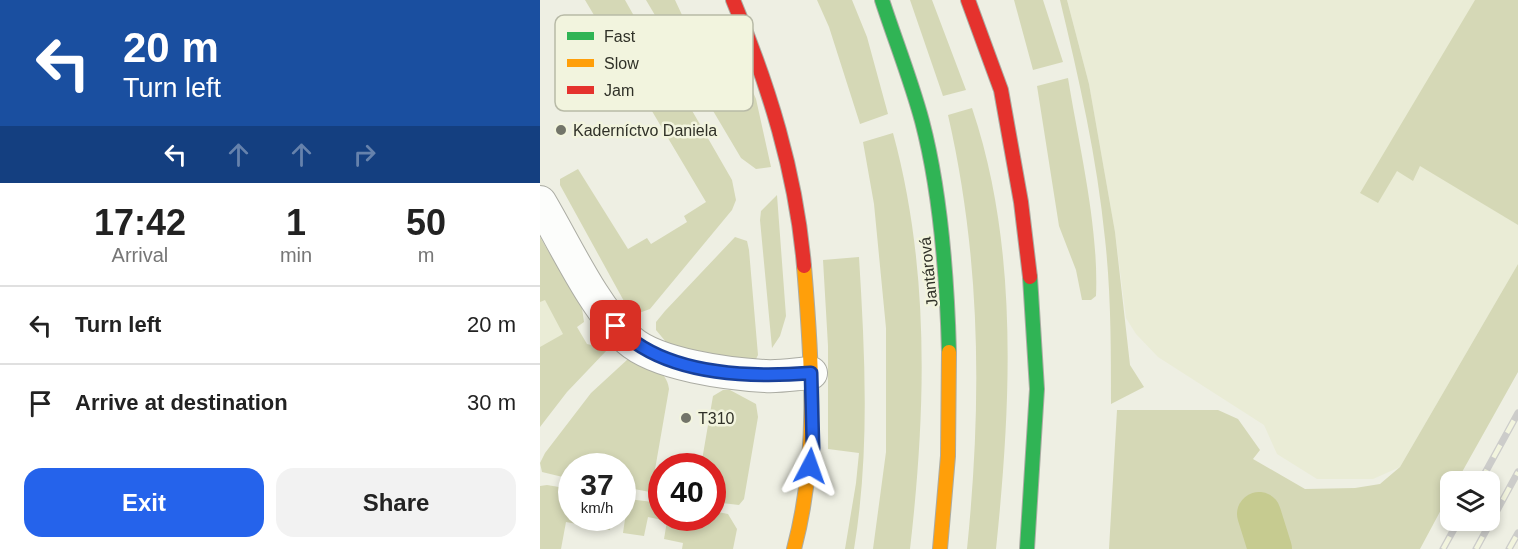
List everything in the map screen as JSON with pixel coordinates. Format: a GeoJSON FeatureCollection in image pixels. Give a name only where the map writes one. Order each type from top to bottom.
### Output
{"type":"FeatureCollection","features":[{"type":"Feature","properties":{"kind":"street"},"geometry":{"type":"LineString","coordinates":[[733,0],[740,15]]}},
{"type":"Feature","properties":{"kind":"street","name":"Jantárová"},"geometry":{"type":"LineString","coordinates":[[882,0],[920,113],[938,213],[948,293],[951,381],[948,482],[940,549]]}},
{"type":"Feature","properties":{"kind":"street"},"geometry":{"type":"LineString","coordinates":[[968,0],[1000,90],[1021,202],[1033,300],[1037,389],[1027,549]]}},
{"type":"Feature","properties":{"kind":"street"},"geometry":{"type":"LineString","coordinates":[[753,45],[785,145],[796,193],[804,258],[813,448],[802,521],[794,549]]}},
{"type":"Feature","properties":{"kind":"street"},"geometry":{"type":"LineString","coordinates":[[540,202],[602,308],[631,342],[657,356],[699,367],[766,376],[811,373]]}},
{"type":"Feature","properties":{"kind":"shaded area"},"geometry":{"type":"Polygon","coordinates":[[[585,0],[625,0],[633,15],[594,15],[585,0]]]}},
{"type":"Feature","properties":{"kind":"shaded area"},"geometry":{"type":"Polygon","coordinates":[[[646,0],[675,0],[682,15],[655,15],[646,0]]]}},
{"type":"Feature","properties":{"kind":"shaded area"},"geometry":{"type":"Polygon","coordinates":[[[817,0],[852,0],[867,37],[888,114],[860,124],[829,27],[817,0]]]}},
{"type":"Feature","properties":{"kind":"shaded area"},"geometry":{"type":"Polygon","coordinates":[[[910,0],[932,0],[966,90],[943,96],[910,0]]]}},
{"type":"Feature","properties":{"kind":"shaded area"},"geometry":{"type":"Polygon","coordinates":[[[1014,0],[1043,0],[1063,62],[1033,70],[1014,0]]]}},
{"type":"Feature","properties":{"kind":"shaded area"},"geometry":{"type":"Polygon","coordinates":[[[1060,0],[1067,0],[1089,84],[1115,232],[1130,365],[1144,387],[1111,404],[1110,300],[1102,209],[1087,119],[1060,0]]]}},
{"type":"Feature","properties":{"kind":"shaded area"},"geometry":{"type":"Polygon","coordinates":[[[1067,0],[1502,0],[1420,165],[1518,225],[1518,264],[1400,467],[1373,479],[1317,479],[1277,454],[1264,425],[1158,357],[1136,334],[1126,318],[1115,232],[1089,84],[1067,0]]]}},
{"type":"Feature","properties":{"kind":"shaded area"},"geometry":{"type":"Polygon","coordinates":[[[1475,0],[1518,0],[1518,225],[1420,166],[1413,181],[1397,171],[1378,203],[1360,193],[1475,0]]]}},
{"type":"Feature","properties":{"kind":"shaded area"},"geometry":{"type":"Polygon","coordinates":[[[1068,78],[1094,242],[1096,296],[1091,300],[1082,300],[1076,270],[1059,226],[1037,86],[1068,78]]]}},
{"type":"Feature","properties":{"kind":"shaded area"},"geometry":{"type":"Polygon","coordinates":[[[753,92],[771,167],[756,169],[741,158],[713,111],[753,111],[753,92]]]}},
{"type":"Feature","properties":{"kind":"shaded area"},"geometry":{"type":"Polygon","coordinates":[[[972,108],[987,161],[998,215],[1004,270],[1007,382],[996,549],[967,549],[975,439],[976,331],[967,223],[948,115],[972,108]]]}},
{"type":"Feature","properties":{"kind":"shaded area"},"geometry":{"type":"Polygon","coordinates":[[[652,111],[692,111],[732,180],[736,200],[732,210],[650,309],[636,314],[625,303],[560,185],[560,179],[578,169],[628,249],[647,238],[651,244],[687,222],[684,216],[706,202],[652,111]]]}},
{"type":"Feature","properties":{"kind":"shaded area"},"geometry":{"type":"Polygon","coordinates":[[[893,133],[914,236],[919,288],[921,392],[919,444],[910,549],[873,549],[886,452],[886,328],[874,204],[863,142],[893,133]]]}},
{"type":"Feature","properties":{"kind":"shaded area"},"geometry":{"type":"Polygon","coordinates":[[[777,195],[786,316],[780,336],[772,348],[760,220],[761,211],[777,195]]]}},
{"type":"Feature","properties":{"kind":"shaded area"},"geometry":{"type":"Polygon","coordinates":[[[540,237],[582,308],[584,322],[577,327],[587,344],[608,349],[567,392],[540,427],[540,347],[563,334],[545,300],[540,302],[540,237]]]}},
{"type":"Feature","properties":{"kind":"shaded area"},"geometry":{"type":"Polygon","coordinates":[[[735,237],[747,241],[749,250],[758,355],[754,363],[722,365],[666,342],[656,330],[656,322],[735,237]]]}},
{"type":"Feature","properties":{"kind":"shaded area"},"geometry":{"type":"Polygon","coordinates":[[[859,257],[865,403],[864,440],[854,549],[845,549],[859,453],[828,449],[828,346],[823,260],[859,257]]]}},
{"type":"Feature","properties":{"kind":"shaded area"},"geometry":{"type":"Polygon","coordinates":[[[1518,264],[1518,372],[1463,471],[1440,471],[1440,512],[1420,549],[1109,549],[1117,410],[1218,410],[1238,419],[1260,450],[1253,459],[1305,489],[1355,488],[1380,484],[1400,467],[1518,264]]]}},
{"type":"Feature","properties":{"kind":"shaded area"},"geometry":{"type":"Polygon","coordinates":[[[540,265],[577,327],[540,393],[540,265]]]}},
{"type":"Feature","properties":{"kind":"shaded area"},"geometry":{"type":"Polygon","coordinates":[[[628,359],[654,368],[664,376],[669,389],[658,453],[648,453],[648,492],[636,489],[636,453],[558,453],[558,476],[542,472],[540,463],[545,453],[591,393],[628,359]]]}},
{"type":"Feature","properties":{"kind":"shaded area"},"geometry":{"type":"Polygon","coordinates":[[[723,390],[730,390],[756,404],[758,417],[744,499],[739,505],[726,504],[726,453],[703,453],[713,396],[723,390]]]}},
{"type":"Feature","properties":{"kind":"shaded area"},"geometry":{"type":"Polygon","coordinates":[[[540,486],[558,487],[558,531],[564,531],[561,549],[540,549],[540,486]]]}},
{"type":"Feature","properties":{"kind":"shaded area"},"geometry":{"type":"Polygon","coordinates":[[[636,500],[648,501],[644,536],[623,533],[623,531],[636,531],[636,500]]]}},
{"type":"Feature","properties":{"kind":"shaded area"},"geometry":{"type":"Polygon","coordinates":[[[726,514],[737,529],[733,549],[682,549],[683,543],[664,539],[665,531],[726,531],[726,514]]]}},
{"type":"Feature","properties":{"kind":"waterway"},"geometry":{"type":"LineString","coordinates":[[1259,514],[1270,549]]}},
{"type":"Feature","properties":{"kind":"railway"},"geometry":{"type":"LineString","coordinates":[[1486,471],[1518,413]]}},
{"type":"Feature","properties":{"kind":"railway"},"geometry":{"type":"LineString","coordinates":[[1476,549],[1518,472]]}},
{"type":"Feature","properties":{"kind":"railway"},"geometry":{"type":"LineString","coordinates":[[1443,549],[1453,531]]}},
{"type":"Feature","properties":{"kind":"railway"},"geometry":{"type":"LineString","coordinates":[[1509,549],[1518,533]]}},
{"type":"Feature","properties":{"kind":"traffic: fast"},"geometry":{"type":"LineString","coordinates":[[882,0],[913,90],[929,149],[942,236],[949,352]]}},
{"type":"Feature","properties":{"kind":"traffic: fast"},"geometry":{"type":"LineString","coordinates":[[1027,549],[1037,389],[1030,277]]}},
{"type":"Feature","properties":{"kind":"traffic: slow"},"geometry":{"type":"LineString","coordinates":[[794,549],[802,514],[810,443],[811,373],[804,266]]}},
{"type":"Feature","properties":{"kind":"traffic: slow"},"geometry":{"type":"LineString","coordinates":[[940,549],[948,456],[949,352]]}},
{"type":"Feature","properties":{"kind":"traffic: jam"},"geometry":{"type":"LineString","coordinates":[[733,0],[739,15]]}},
{"type":"Feature","properties":{"kind":"traffic: jam"},"geometry":{"type":"LineString","coordinates":[[968,0],[1001,90],[1021,202],[1030,277]]}},
{"type":"Feature","properties":{"kind":"traffic: jam"},"geometry":{"type":"LineString","coordinates":[[753,51],[788,164],[795,197],[804,266]]}},
{"type":"Feature","properties":{"kind":"place","name":"Kaderníctvo Daniela"},"geometry":{"type":"Point","coordinates":[561,130]}},
{"type":"Feature","properties":{"kind":"place","name":"T310"},"geometry":{"type":"Point","coordinates":[686,418]}},
{"type":"Feature","properties":{"kind":"route"},"geometry":{"type":"LineString","coordinates":[[616,326],[631,342],[657,356],[699,367],[766,376],[811,373],[813,448],[810,466]]}}]}
